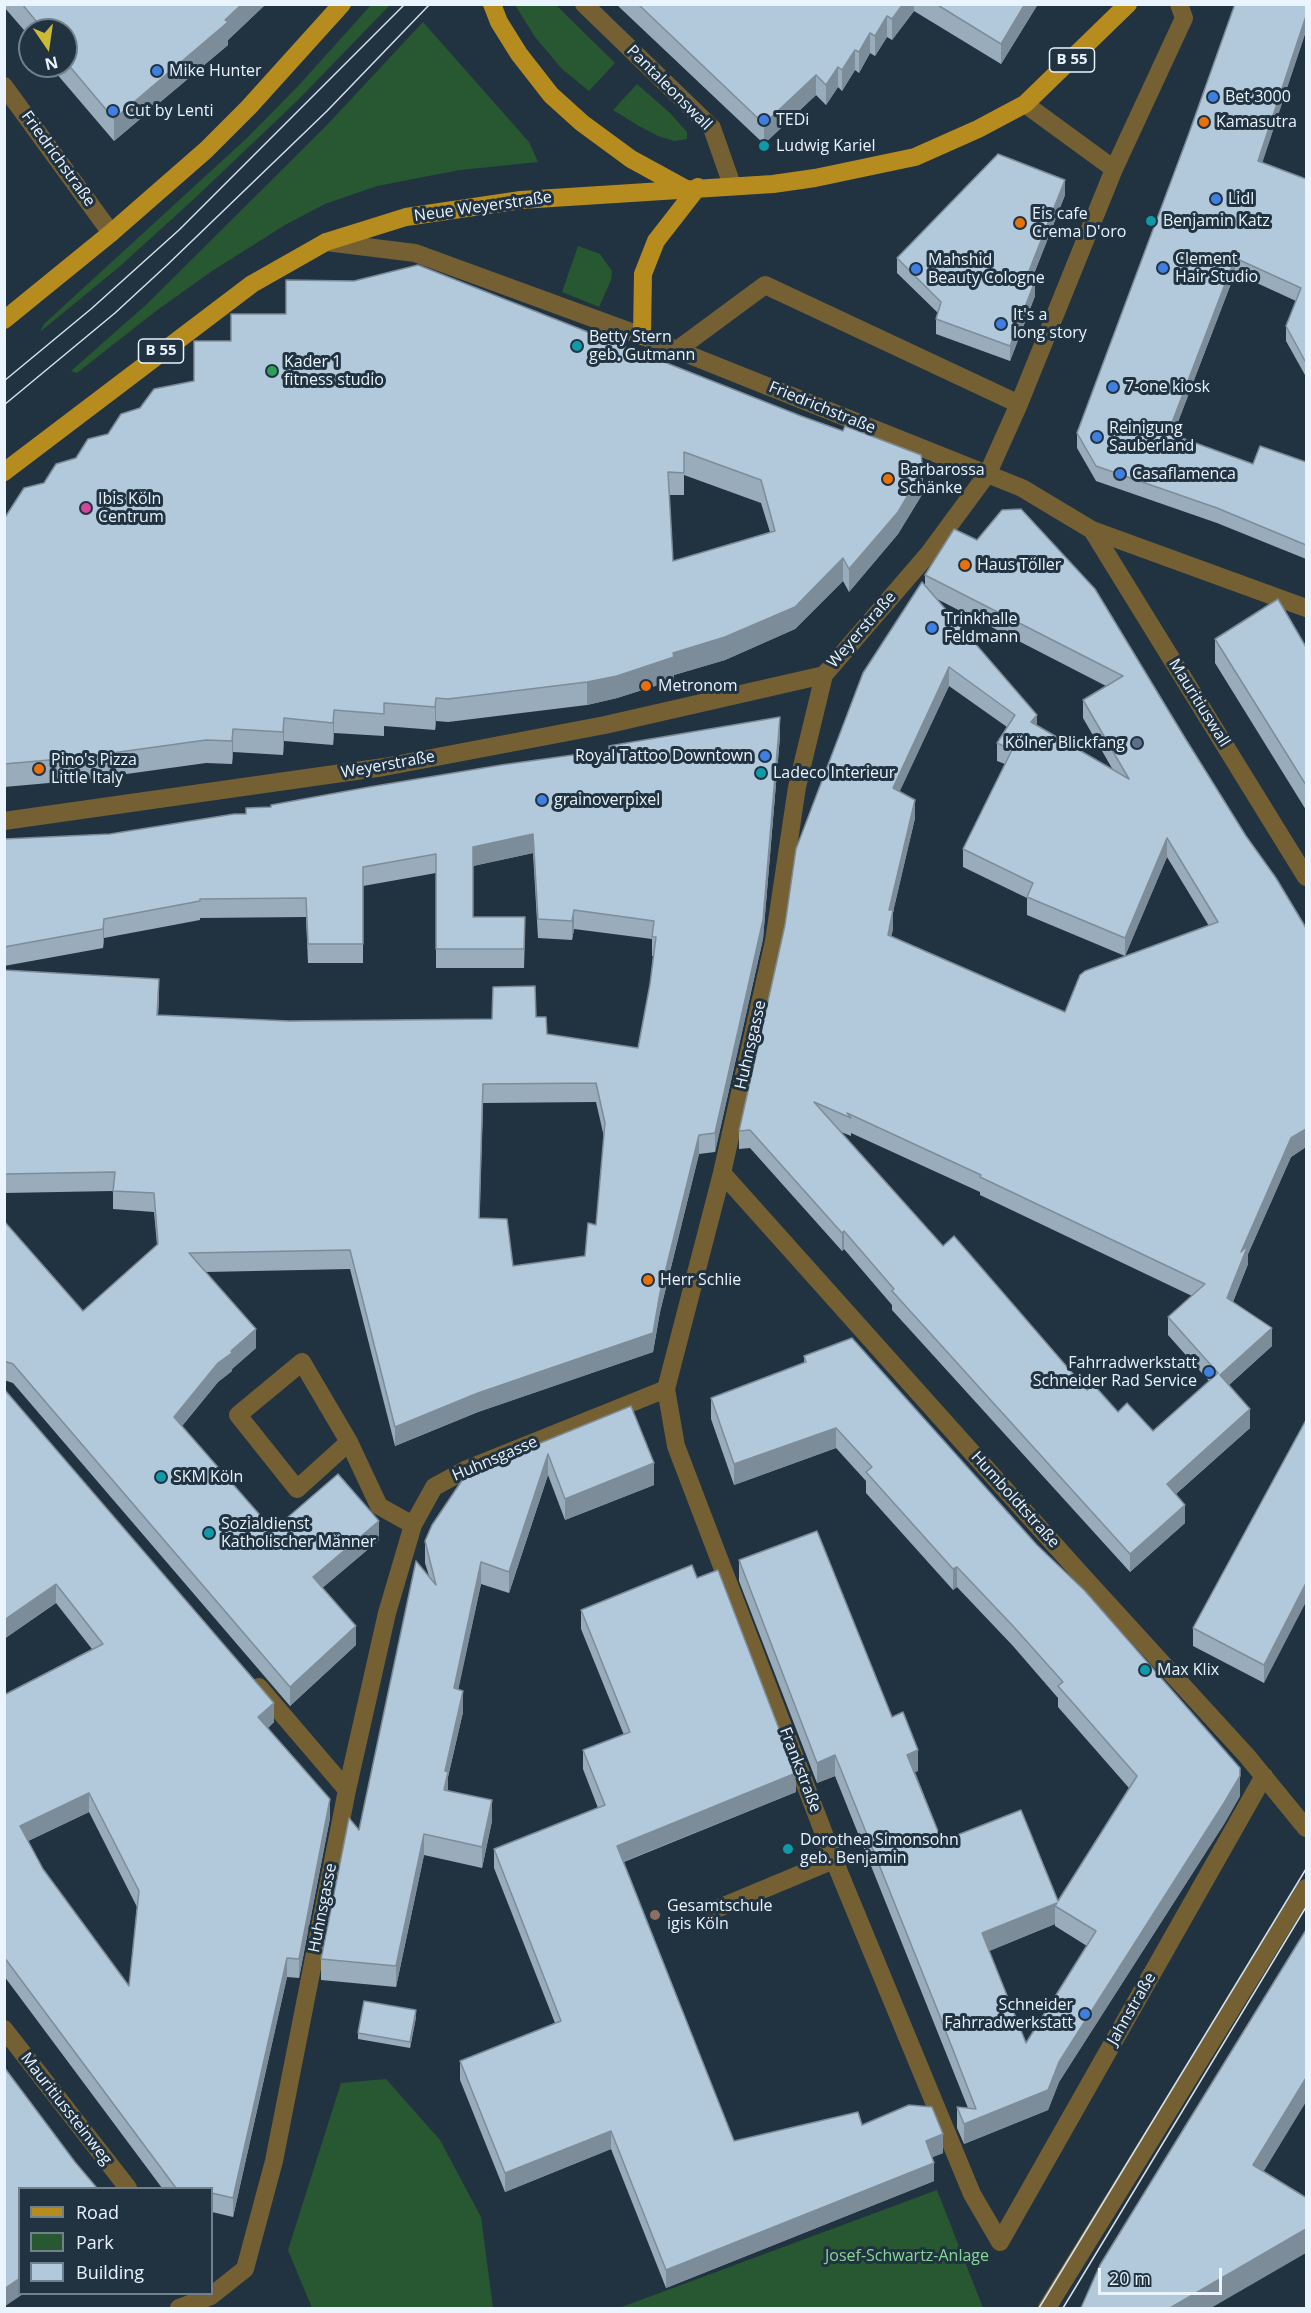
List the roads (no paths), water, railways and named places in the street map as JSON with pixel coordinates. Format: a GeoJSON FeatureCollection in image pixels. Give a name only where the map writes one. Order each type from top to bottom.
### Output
{"type":"FeatureCollection","features":[{"type":"Feature","properties":{"kind":"main road"},"geometry":{"type":"LineString","coordinates":[[4,320],[111,233],[206,150],[249,108],[342,4]]}},
{"type":"Feature","properties":{"kind":"main road"},"geometry":{"type":"LineString","coordinates":[[492,4],[499,22],[519,54],[551,95],[582,123],[631,159],[691,188],[656,241],[644,274],[642,336]]}},
{"type":"Feature","properties":{"kind":"main road","name":"B 55"},"geometry":{"type":"LineString","coordinates":[[1025,104],[1128,4]]}},
{"type":"Feature","properties":{"kind":"main road","name":"Neue Weyerstraße"},"geometry":{"type":"LineString","coordinates":[[4,472],[252,284],[326,242],[406,217],[531,199],[773,184],[815,178],[915,157],[978,129],[1025,104]]}},
{"type":"Feature","properties":{"kind":"street","name":"Pantaleonswall"},"geometry":{"type":"LineString","coordinates":[[584,4],[712,128],[732,185]]}},
{"type":"Feature","properties":{"kind":"street","name":"Weyerstraße"},"geometry":{"type":"LineString","coordinates":[[4,821],[384,767],[604,725],[824,675],[929,553],[988,473],[1019,404],[1114,169],[1185,18],[1179,4]]}},
{"type":"Feature","properties":{"kind":"street","name":"Friedrichstraße"},"geometry":{"type":"LineString","coordinates":[[4,86],[111,233]]}},
{"type":"Feature","properties":{"kind":"street"},"geometry":{"type":"LineString","coordinates":[[1025,104],[1114,169]]}},
{"type":"Feature","properties":{"kind":"street","name":"Friedrichstraße"},"geometry":{"type":"LineString","coordinates":[[326,242],[415,253],[642,336],[988,473],[1022,488],[1092,530],[1306,608]]}},
{"type":"Feature","properties":{"kind":"street"},"geometry":{"type":"LineString","coordinates":[[677,350],[765,285],[1019,404]]}},
{"type":"Feature","properties":{"kind":"street","name":"Mauritiuswall"},"geometry":{"type":"LineString","coordinates":[[1092,530],[1306,876]]}},
{"type":"Feature","properties":{"kind":"street","name":"Huhnsgasse"},"geometry":{"type":"LineString","coordinates":[[179,2308],[213,2299],[245,2269],[276,2150],[347,1790],[387,1613],[413,1526],[434,1487],[467,1469],[666,1389],[722,1173],[774,941],[797,787],[824,675]]}},
{"type":"Feature","properties":{"kind":"street","name":"Humboldtstraße"},"geometry":{"type":"LineString","coordinates":[[722,1173],[1264,1776],[1306,1828]]}},
{"type":"Feature","properties":{"kind":"street"},"geometry":{"type":"LineString","coordinates":[[348,1442],[297,1489],[238,1415],[302,1362],[348,1442],[379,1506],[413,1526]]}},
{"type":"Feature","properties":{"kind":"street","name":"Frankstraße"},"geometry":{"type":"LineString","coordinates":[[666,1389],[676,1446],[834,1860],[972,2194],[1000,2242]]}},
{"type":"Feature","properties":{"kind":"street"},"geometry":{"type":"LineString","coordinates":[[246,1672],[347,1790]]}},
{"type":"Feature","properties":{"kind":"street","name":"Jahnstraße"},"geometry":{"type":"LineString","coordinates":[[1000,2242],[1264,1776]]}},
{"type":"Feature","properties":{"kind":"street"},"geometry":{"type":"LineString","coordinates":[[714,1910],[834,1860]]}},
{"type":"Feature","properties":{"kind":"street"},"geometry":{"type":"LineString","coordinates":[[1047,2308],[1306,1888]]}},
{"type":"Feature","properties":{"kind":"street","name":"Mauritiussteinweg"},"geometry":{"type":"LineString","coordinates":[[4,2029],[127,2187]]}},
{"type":"Feature","properties":{"kind":"tram line"},"geometry":{"type":"LineString","coordinates":[[4,381],[91,309],[179,230],[405,4]]}},
{"type":"Feature","properties":{"kind":"tram line"},"geometry":{"type":"LineString","coordinates":[[4,405],[115,313],[166,266],[327,111],[430,4]]}},
{"type":"Feature","properties":{"kind":"tram line"},"geometry":{"type":"LineString","coordinates":[[1039,2308],[1306,1869]]}},
{"type":"Feature","properties":{"kind":"tram line"},"geometry":{"type":"LineString","coordinates":[[1063,2308],[1306,1907]]}},
{"type":"Feature","properties":{"kind":"place","name":"Mike Hunter"},"geometry":{"type":"Point","coordinates":[157,71]}},
{"type":"Feature","properties":{"kind":"place","name":"Bet 3000"},"geometry":{"type":"Point","coordinates":[1213,97]}},
{"type":"Feature","properties":{"kind":"place","name":"Cut by Lenti"},"geometry":{"type":"Point","coordinates":[113,111]}},
{"type":"Feature","properties":{"kind":"place","name":"TEDi"},"geometry":{"type":"Point","coordinates":[764,120]}},
{"type":"Feature","properties":{"kind":"place","name":"Kamasutra"},"geometry":{"type":"Point","coordinates":[1204,122]}},
{"type":"Feature","properties":{"kind":"place","name":"Ludwig Kariel"},"geometry":{"type":"Point","coordinates":[764,146]}},
{"type":"Feature","properties":{"kind":"place","name":"Lidl"},"geometry":{"type":"Point","coordinates":[1216,199]}},
{"type":"Feature","properties":{"kind":"place","name":"Benjamin Katz"},"geometry":{"type":"Point","coordinates":[1151,221]}},
{"type":"Feature","properties":{"kind":"place","name":"Eis cafe Crema D'oro"},"geometry":{"type":"Point","coordinates":[1020,223]}},
{"type":"Feature","properties":{"kind":"place","name":"Clement Hair Studio"},"geometry":{"type":"Point","coordinates":[1163,268]}},
{"type":"Feature","properties":{"kind":"place","name":"Mahshid Beauty Cologne"},"geometry":{"type":"Point","coordinates":[916,269]}},
{"type":"Feature","properties":{"kind":"place","name":"It's a long story"},"geometry":{"type":"Point","coordinates":[1001,324]}},
{"type":"Feature","properties":{"kind":"place","name":"Betty Stern geb. Gutmann"},"geometry":{"type":"Point","coordinates":[577,346]}},
{"type":"Feature","properties":{"kind":"place","name":"Kader 1 fitness studio"},"geometry":{"type":"Point","coordinates":[272,371]}},
{"type":"Feature","properties":{"kind":"place","name":"7-one kiosk"},"geometry":{"type":"Point","coordinates":[1113,387]}},
{"type":"Feature","properties":{"kind":"place","name":"Reinigung Sauberland"},"geometry":{"type":"Point","coordinates":[1097,437]}},
{"type":"Feature","properties":{"kind":"place","name":"Casaflamenca"},"geometry":{"type":"Point","coordinates":[1120,474]}},
{"type":"Feature","properties":{"kind":"place","name":"Barbarossa Schänke"},"geometry":{"type":"Point","coordinates":[888,479]}},
{"type":"Feature","properties":{"kind":"place","name":"Ibis Köln Centrum"},"geometry":{"type":"Point","coordinates":[86,508]}},
{"type":"Feature","properties":{"kind":"place","name":"Haus Töller"},"geometry":{"type":"Point","coordinates":[965,565]}},
{"type":"Feature","properties":{"kind":"place","name":"Trinkhalle Feldmann"},"geometry":{"type":"Point","coordinates":[932,628]}},
{"type":"Feature","properties":{"kind":"place","name":"Metronom"},"geometry":{"type":"Point","coordinates":[646,686]}},
{"type":"Feature","properties":{"kind":"place","name":"Kölner Blickfang"},"geometry":{"type":"Point","coordinates":[1137,743]}},
{"type":"Feature","properties":{"kind":"place","name":"Royal Tattoo Downtown"},"geometry":{"type":"Point","coordinates":[765,756]}},
{"type":"Feature","properties":{"kind":"place","name":"Pino's Pizza Little Italy"},"geometry":{"type":"Point","coordinates":[39,769]}},
{"type":"Feature","properties":{"kind":"place","name":"Ladeco Interieur"},"geometry":{"type":"Point","coordinates":[761,773]}},
{"type":"Feature","properties":{"kind":"place","name":"grainoverpixel"},"geometry":{"type":"Point","coordinates":[542,800]}},
{"type":"Feature","properties":{"kind":"place","name":"Herr Schlie"},"geometry":{"type":"Point","coordinates":[648,1280]}},
{"type":"Feature","properties":{"kind":"place","name":"Fahrradwerkstatt Schneider Rad Service"},"geometry":{"type":"Point","coordinates":[1209,1372]}},
{"type":"Feature","properties":{"kind":"place","name":"SKM Köln"},"geometry":{"type":"Point","coordinates":[161,1477]}},
{"type":"Feature","properties":{"kind":"place","name":"Sozialdienst Katholischer Männer"},"geometry":{"type":"Point","coordinates":[209,1533]}},
{"type":"Feature","properties":{"kind":"place","name":"Max Klix"},"geometry":{"type":"Point","coordinates":[1145,1670]}},
{"type":"Feature","properties":{"kind":"place","name":"Dorothea Simonsohn geb. Benjamin"},"geometry":{"type":"Point","coordinates":[788,1849]}},
{"type":"Feature","properties":{"kind":"place","name":"Gesamtschule igis Köln"},"geometry":{"type":"Point","coordinates":[655,1915]}},
{"type":"Feature","properties":{"kind":"place","name":"Schneider Fahrradwerkstatt"},"geometry":{"type":"Point","coordinates":[1085,2014]}},
{"type":"Feature","properties":{"kind":"park label","name":"Josef-Schwartz-Anlage"},"geometry":{"type":"Point","coordinates":[907,2256]}}]}
